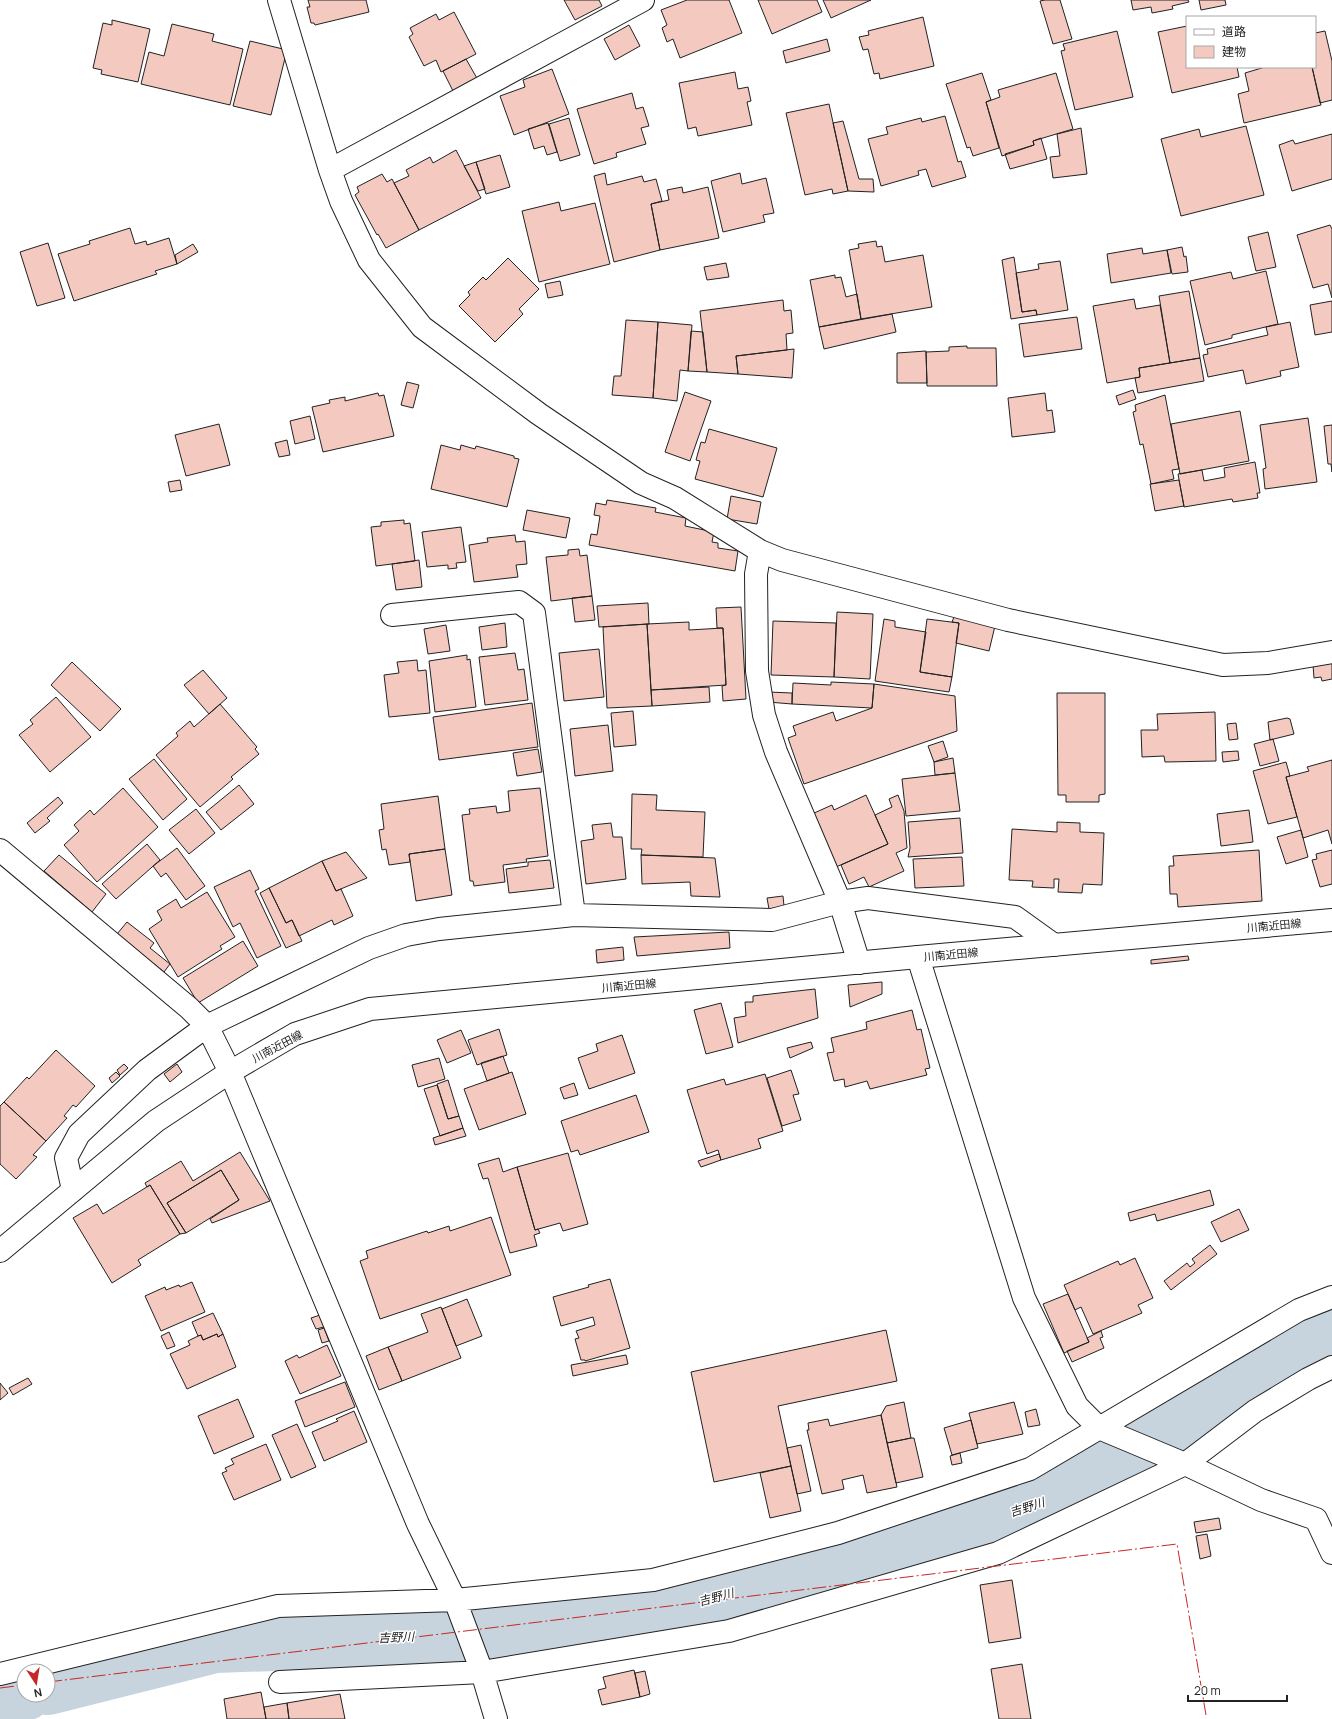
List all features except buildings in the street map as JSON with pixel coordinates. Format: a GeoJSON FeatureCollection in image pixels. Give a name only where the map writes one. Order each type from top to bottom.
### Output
{"type":"FeatureCollection","features":[{"type":"Feature","properties":{"kind":"street"},"geometry":{"type":"LineString","coordinates":[[279,0],[330,170],[341,201],[369,260],[422,327],[539,414],[641,483],[675,498],[760,551],[782,560],[1008,620],[1223,665],[1268,663],[1332,652]]}},
{"type":"Feature","properties":{"kind":"street"},"geometry":{"type":"LineString","coordinates":[[330,170],[643,0]]}},
{"type":"Feature","properties":{"kind":"street"},"geometry":{"type":"LineString","coordinates":[[760,551],[756,574],[757,671],[764,715],[776,752],[840,902],[859,963]]}},
{"type":"Feature","properties":{"kind":"street"},"geometry":{"type":"LineString","coordinates":[[392,615],[519,602],[534,613],[574,915]]}},
{"type":"Feature","properties":{"kind":"street"},"geometry":{"type":"LineString","coordinates":[[0,850],[189,1008],[207,1026],[230,1072],[418,1524],[455,1600],[482,1672],[496,1719]]}},
{"type":"Feature","properties":{"kind":"street"},"geometry":{"type":"LineString","coordinates":[[73,1190],[66,1158],[79,1134],[147,1070],[207,1026],[369,948],[406,936],[439,929],[574,915],[772,920],[840,902],[868,898],[1015,917],[1054,945]]}},
{"type":"Feature","properties":{"kind":"street","name":"川南近田線"},"geometry":{"type":"LineString","coordinates":[[0,1251],[156,1121],[230,1072],[295,1034],[370,1009],[918,957],[1332,920]]}},
{"type":"Feature","properties":{"kind":"street"},"geometry":{"type":"LineString","coordinates":[[918,957],[1024,1298],[1076,1406],[1109,1432],[1177,1461],[1261,1500],[1316,1519],[1332,1553]]}},
{"type":"Feature","properties":{"kind":"street"},"geometry":{"type":"LineString","coordinates":[[0,1674],[278,1606],[455,1600],[653,1580],[838,1532],[1030,1469],[1109,1432],[1299,1310],[1332,1297]]}},
{"type":"Feature","properties":{"kind":"street"},"geometry":{"type":"LineString","coordinates":[[280,1682],[482,1672],[729,1631],[990,1555],[1177,1461],[1255,1411],[1308,1379],[1332,1367]]}},
{"type":"Feature","properties":{"kind":"waterway","name":"吉野川"},"geometry":{"type":"LineString","coordinates":[[56,1683],[215,1643],[509,1633],[643,1617],[886,1552],[1047,1501],[1117,1467],[1289,1351],[1332,1333]]}},
{"type":"Feature","properties":{"kind":"waterway","name":"吉野川"},"geometry":{"type":"LineString","coordinates":[[0,1699],[16,1694]]}},
{"type":"Feature","properties":{"kind":"power"},"geometry":{"type":"LineString","coordinates":[[56,1681],[1177,1544],[1206,1715]]}},
{"type":"Feature","properties":{"kind":"power"},"geometry":{"type":"LineString","coordinates":[[0,1688],[16,1686]]}}]}
